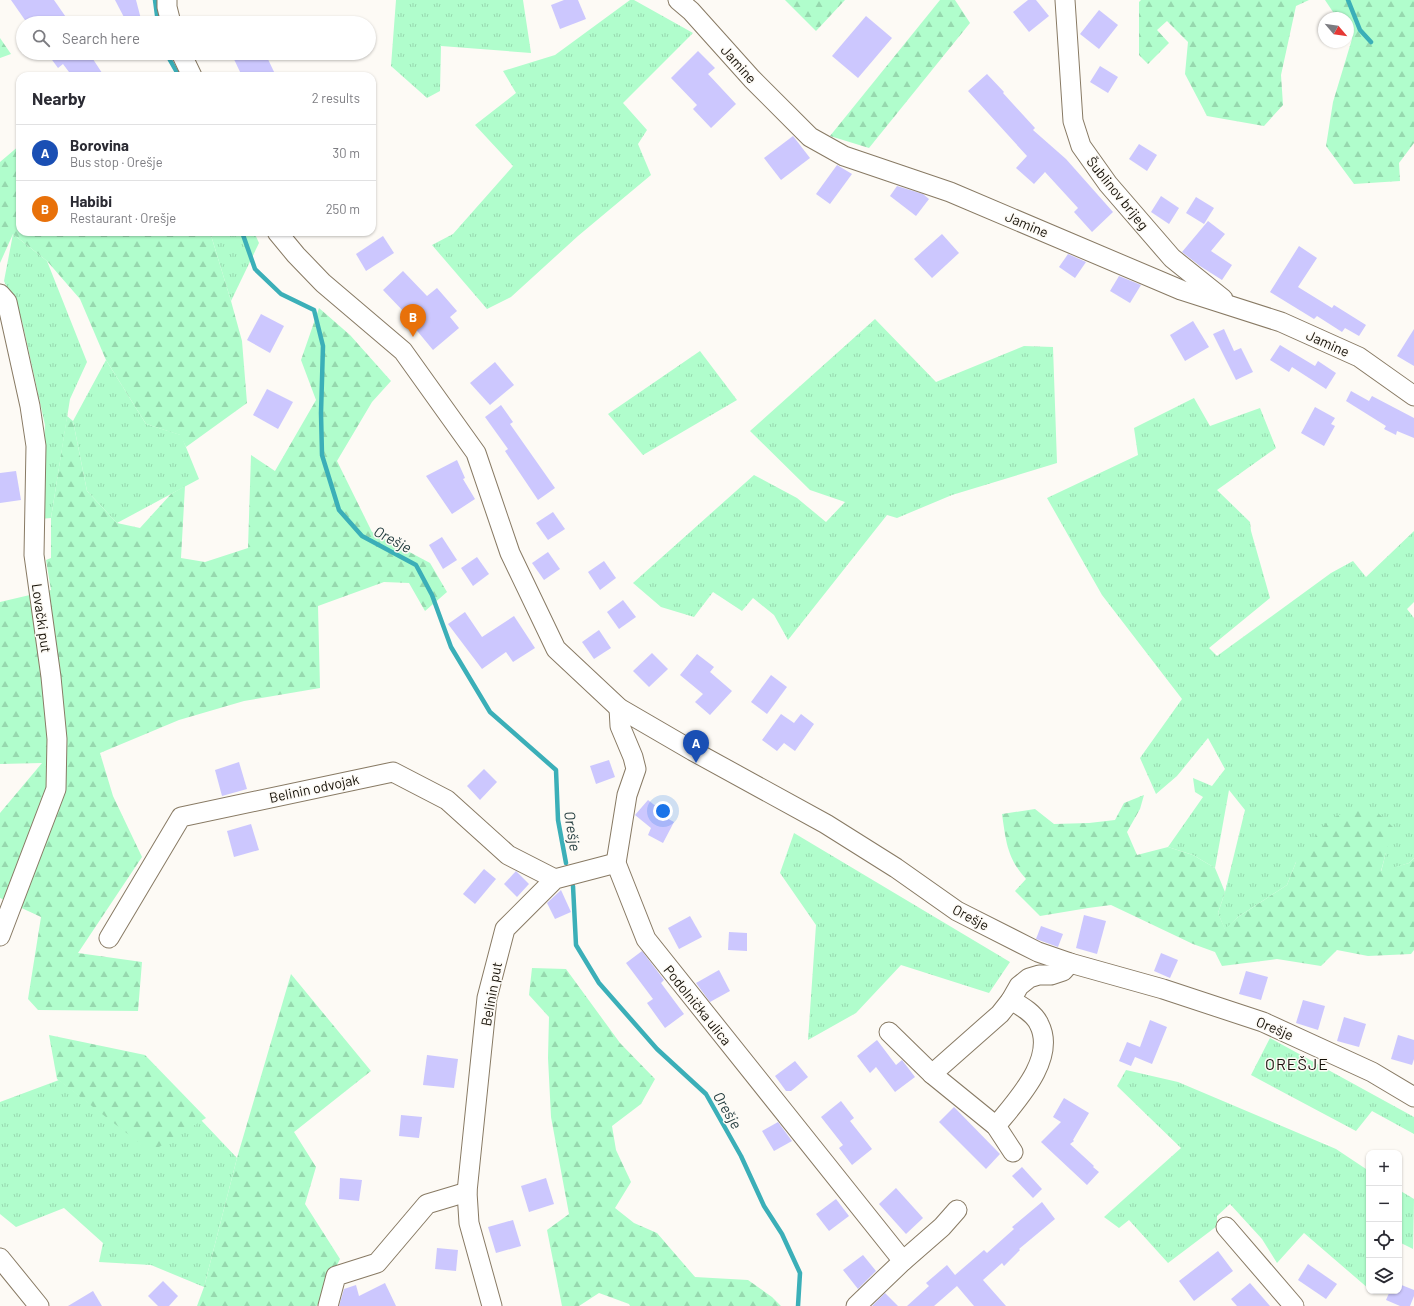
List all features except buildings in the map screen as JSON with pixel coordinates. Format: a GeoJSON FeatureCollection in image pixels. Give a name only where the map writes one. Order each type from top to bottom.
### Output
{"type":"FeatureCollection","features":[{"type":"Feature","properties":{"kind":"street"},"geometry":{"type":"LineString","coordinates":[[167,0],[169,16]]}},
{"type":"Feature","properties":{"kind":"street","name":"Jamine"},"geometry":{"type":"LineString","coordinates":[[678,0],[691,11],[752,79],[810,137],[844,156],[950,192],[1181,290],[1281,322],[1359,357],[1414,396]]}},
{"type":"Feature","properties":{"kind":"street","name":"Šublinov brijeg"},"geometry":{"type":"LineString","coordinates":[[1065,0],[1073,121],[1081,146],[1108,184],[1172,258],[1230,305]]}},
{"type":"Feature","properties":{"kind":"street"},"geometry":{"type":"LineString","coordinates":[[184,60],[190,72]]}},
{"type":"Feature","properties":{"kind":"street","name":"Orešje"},"geometry":{"type":"LineString","coordinates":[[280,236],[323,283],[402,351],[476,453],[510,553],[556,649],[619,708],[693,751],[826,824],[896,868],[958,911],[1038,952],[1070,963],[1163,989],[1263,1022],[1372,1072],[1414,1097]]}},
{"type":"Feature","properties":{"kind":"street","name":"Lovački put"},"geometry":{"type":"LineString","coordinates":[[0,294],[7,302],[30,406],[36,446],[34,555],[57,739],[56,790],[0,936]]}},
{"type":"Feature","properties":{"kind":"street"},"geometry":{"type":"LineString","coordinates":[[555,878],[616,863],[627,795],[636,769],[633,756],[620,726],[619,708]]}},
{"type":"Feature","properties":{"kind":"street","name":"Belinin odvojak"},"geometry":{"type":"LineString","coordinates":[[109,938],[181,817],[392,772],[447,800],[508,855],[555,878]]}},
{"type":"Feature","properties":{"kind":"street","name":"Podolnička ulica"},"geometry":{"type":"LineString","coordinates":[[616,863],[646,939],[903,1261]]}},
{"type":"Feature","properties":{"kind":"street","name":"Belinin put"},"geometry":{"type":"LineString","coordinates":[[492,1306],[469,1223],[467,1192],[487,998],[505,929],[555,878]]}},
{"type":"Feature","properties":{"kind":"street"},"geometry":{"type":"LineString","coordinates":[[932,1074],[1000,1014],[1011,1000],[1019,986],[1029,978],[1039,975],[1050,975],[1063,971],[1070,963]]}},
{"type":"Feature","properties":{"kind":"street"},"geometry":{"type":"LineString","coordinates":[[996,1126],[1028,1087],[1038,1068],[1043,1047],[1044,1036],[1039,1023],[1026,1010],[1011,1000]]}},
{"type":"Feature","properties":{"kind":"street"},"geometry":{"type":"LineString","coordinates":[[889,1032],[932,1074],[996,1126],[1013,1152]]}},
{"type":"Feature","properties":{"kind":"street"},"geometry":{"type":"LineString","coordinates":[[328,1306],[336,1276],[377,1263],[427,1204],[467,1192]]}},
{"type":"Feature","properties":{"kind":"street"},"geometry":{"type":"LineString","coordinates":[[856,1306],[903,1261],[942,1227],[957,1210]]}},
{"type":"Feature","properties":{"kind":"street"},"geometry":{"type":"LineString","coordinates":[[1226,1227],[1294,1306]]}},
{"type":"Feature","properties":{"kind":"street"},"geometry":{"type":"LineString","coordinates":[[0,1258],[39,1306]]}},
{"type":"Feature","properties":{"kind":"green space"},"geometry":{"type":"Polygon","coordinates":[[[396,0],[523,0],[531,53],[441,46],[440,91],[427,98],[391,66],[396,0]]]}},
{"type":"Feature","properties":{"kind":"green space"},"geometry":{"type":"Polygon","coordinates":[[[630,0],[634,0],[693,33],[623,103],[647,130],[638,144],[651,175],[578,236],[511,297],[487,309],[432,245],[453,234],[513,166],[475,125],[516,93],[503,71],[555,55],[630,0]]]}},
{"type":"Feature","properties":{"kind":"green space"},"geometry":{"type":"Polygon","coordinates":[[[785,0],[845,0],[816,31],[785,0]]]}},
{"type":"Feature","properties":{"kind":"green space"},"geometry":{"type":"Polygon","coordinates":[[[940,0],[955,0],[970,23],[869,148],[830,136],[940,0]]]}},
{"type":"Feature","properties":{"kind":"green space"},"geometry":{"type":"Polygon","coordinates":[[[1141,0],[1309,0],[1296,6],[1281,75],[1283,105],[1264,126],[1207,116],[1185,74],[1188,42],[1167,21],[1157,30],[1169,43],[1148,64],[1139,55],[1139,2],[1141,0]]]}},
{"type":"Feature","properties":{"kind":"green space"},"geometry":{"type":"Polygon","coordinates":[[[1325,0],[1414,0],[1414,143],[1399,163],[1400,181],[1354,184],[1326,146],[1333,102],[1349,48],[1354,48],[1354,12],[1333,12],[1325,0]]]}},
{"type":"Feature","properties":{"kind":"green space"},"geometry":{"type":"Polygon","coordinates":[[[0,38],[11,54],[0,58],[0,38]]]}},
{"type":"Feature","properties":{"kind":"green space"},"geometry":{"type":"Polygon","coordinates":[[[16,148],[16,236],[211,236],[242,341],[247,403],[186,447],[180,435],[146,424],[106,360],[80,299],[47,261],[13,234],[0,263],[0,162],[16,148]]]}},
{"type":"Feature","properties":{"kind":"green space"},"geometry":{"type":"Polygon","coordinates":[[[13,234],[47,261],[87,362],[70,399],[51,518],[40,519],[45,425],[22,321],[4,281],[13,234]]]}},
{"type":"Feature","properties":{"kind":"green space"},"geometry":{"type":"Polygon","coordinates":[[[211,236],[256,236],[259,243],[231,301],[211,236]]]}},
{"type":"Feature","properties":{"kind":"green space"},"geometry":{"type":"Polygon","coordinates":[[[319,308],[350,335],[391,381],[372,402],[337,461],[372,532],[430,563],[447,592],[425,611],[409,583],[384,582],[318,606],[320,688],[244,701],[179,720],[100,753],[113,796],[142,857],[78,953],[142,962],[138,1011],[38,1010],[28,999],[41,917],[0,898],[0,813],[42,763],[0,764],[0,602],[51,590],[46,560],[51,558],[51,518],[67,416],[73,421],[87,491],[117,523],[140,528],[171,494],[185,486],[181,558],[205,562],[248,548],[251,455],[275,471],[316,400],[301,360],[319,308]]]}},
{"type":"Feature","properties":{"kind":"green space"},"geometry":{"type":"Polygon","coordinates":[[[875,319],[936,382],[1024,346],[1053,347],[1057,463],[952,495],[897,518],[887,515],[788,640],[774,615],[753,598],[742,611],[713,592],[694,617],[661,607],[633,583],[754,475],[797,498],[826,522],[845,502],[810,490],[750,431],[875,319]]]}},
{"type":"Feature","properties":{"kind":"green space"},"geometry":{"type":"Polygon","coordinates":[[[700,351],[737,400],[643,455],[608,414],[700,351]]]}},
{"type":"Feature","properties":{"kind":"green space"},"geometry":{"type":"Polygon","coordinates":[[[106,360],[146,424],[181,435],[199,479],[117,523],[87,491],[73,421],[106,360]]]}},
{"type":"Feature","properties":{"kind":"green space"},"geometry":{"type":"Polygon","coordinates":[[[1194,398],[1210,426],[1260,408],[1276,448],[1217,490],[1250,522],[1251,531],[1270,598],[1209,648],[1217,656],[1331,573],[1353,561],[1366,577],[1414,531],[1414,602],[1407,609],[1414,618],[1414,858],[1409,863],[1381,872],[1386,852],[1296,862],[1287,885],[1238,917],[1225,930],[1218,913],[1225,892],[1245,810],[1229,790],[1215,868],[1193,855],[1168,847],[1203,797],[1195,792],[1193,778],[1212,786],[1225,769],[1208,738],[1177,776],[1156,794],[1140,758],[1182,699],[1102,595],[1047,498],[1138,455],[1134,428],[1194,398]]]}},
{"type":"Feature","properties":{"kind":"green space"},"geometry":{"type":"Polygon","coordinates":[[[1144,795],[1140,809],[1127,832],[1137,855],[1168,847],[1193,855],[1215,868],[1225,892],[1218,913],[1225,929],[1238,917],[1287,885],[1296,862],[1328,820],[1355,808],[1378,813],[1393,827],[1381,871],[1409,863],[1414,858],[1414,950],[1411,954],[1368,956],[1337,950],[1321,966],[1277,959],[1222,966],[1215,952],[1193,944],[1111,905],[1040,916],[1015,891],[1026,879],[1015,864],[1008,849],[1002,814],[1035,809],[1054,824],[1089,823],[1115,820],[1124,803],[1144,795]]]}},
{"type":"Feature","properties":{"kind":"green space"},"geometry":{"type":"Polygon","coordinates":[[[794,833],[1010,962],[989,993],[901,965],[856,1013],[808,1040],[816,925],[780,873],[794,833]]]}},
{"type":"Feature","properties":{"kind":"green space"},"geometry":{"type":"Polygon","coordinates":[[[532,968],[566,969],[620,1043],[655,1079],[641,1104],[612,1126],[616,1150],[631,1182],[615,1208],[634,1223],[657,1233],[695,1277],[748,1280],[772,1297],[781,1306],[630,1306],[629,1304],[599,1293],[579,1306],[562,1306],[547,1230],[569,1214],[551,1117],[548,1058],[549,1017],[529,995],[532,968]]]}},
{"type":"Feature","properties":{"kind":"green space"},"geometry":{"type":"Polygon","coordinates":[[[291,974],[371,1071],[294,1132],[316,1167],[305,1204],[340,1259],[317,1306],[197,1306],[204,1287],[237,1158],[291,974]]]}},
{"type":"Feature","properties":{"kind":"green space"},"geometry":{"type":"Polygon","coordinates":[[[49,1035],[145,1055],[206,1118],[151,1152],[57,1079],[49,1035]]]}},
{"type":"Feature","properties":{"kind":"green space"},"geometry":{"type":"Polygon","coordinates":[[[1270,1038],[1414,1117],[1414,1134],[1372,1111],[1356,1131],[1251,1075],[1270,1038]]]}},
{"type":"Feature","properties":{"kind":"green space"},"geometry":{"type":"Polygon","coordinates":[[[1126,1070],[1178,1082],[1336,1149],[1366,1169],[1366,1286],[1304,1233],[1277,1263],[1262,1239],[1230,1204],[1217,1216],[1217,1226],[1168,1263],[1129,1220],[1119,1228],[1104,1217],[1181,1148],[1117,1086],[1126,1070]]]}},
{"type":"Feature","properties":{"kind":"green space"},"geometry":{"type":"Polygon","coordinates":[[[59,1080],[151,1151],[201,1120],[237,1158],[204,1287],[151,1265],[99,1262],[103,1243],[64,1208],[16,1227],[0,1214],[0,1102],[59,1080]]]}},
{"type":"Feature","properties":{"kind":"green space"},"geometry":{"type":"Polygon","coordinates":[[[1402,1192],[1414,1199],[1413,1249],[1402,1244],[1402,1192]]]}},
{"type":"Feature","properties":{"kind":"waterway","name":"Orešje"},"geometry":{"type":"LineString","coordinates":[[155,0],[157,16]]}},
{"type":"Feature","properties":{"kind":"waterway"},"geometry":{"type":"LineString","coordinates":[[1348,0],[1360,30],[1371,42]]}},
{"type":"Feature","properties":{"kind":"waterway","name":"Orešje"},"geometry":{"type":"LineString","coordinates":[[170,60],[177,72]]}},
{"type":"Feature","properties":{"kind":"waterway","name":"Orešje"},"geometry":{"type":"LineString","coordinates":[[243,236],[255,269],[281,294],[314,310],[323,346],[321,413],[322,455],[339,510],[362,536],[416,565],[432,595],[451,647],[490,712],[556,770],[558,820],[566,863]]}},
{"type":"Feature","properties":{"kind":"waterway","name":"Orešje"},"geometry":{"type":"LineString","coordinates":[[573,886],[576,945],[599,983],[657,1049],[706,1094],[741,1156],[764,1206],[782,1234],[800,1273],[798,1306]]}},
{"type":"Feature","properties":{"kind":"place","name":"Habibi"},"geometry":{"type":"Point","coordinates":[413,337]}},
{"type":"Feature","properties":{"kind":"place","name":"Borovina"},"geometry":{"type":"Point","coordinates":[696,763]}},
{"type":"Feature","properties":{"kind":"district","name":"OREŠJE"},"geometry":{"type":"Point","coordinates":[1297,1063]}}]}
